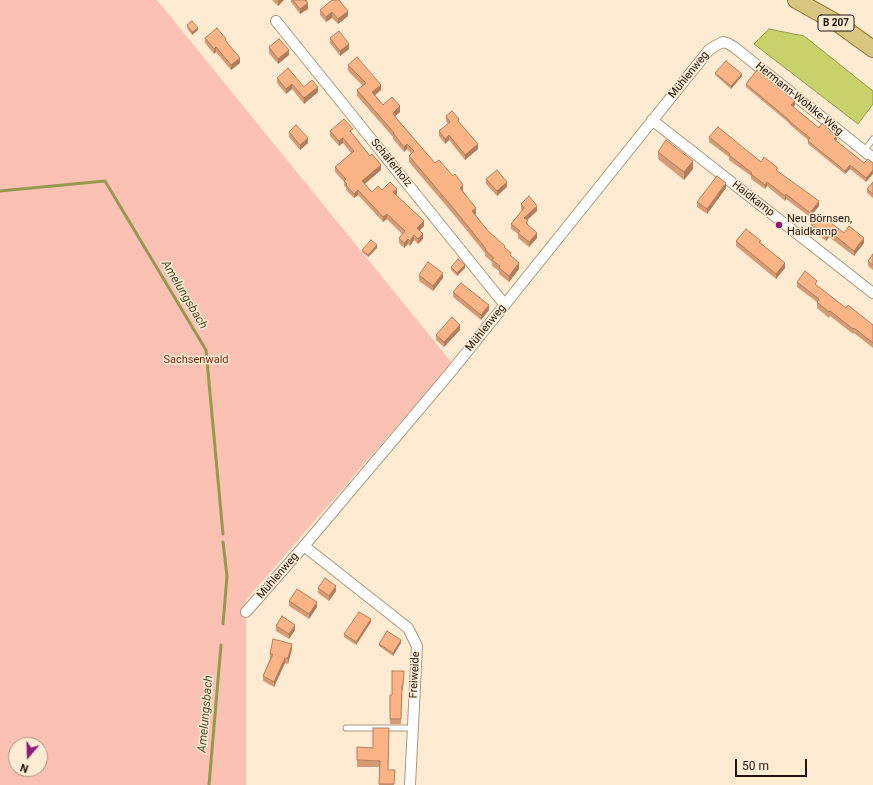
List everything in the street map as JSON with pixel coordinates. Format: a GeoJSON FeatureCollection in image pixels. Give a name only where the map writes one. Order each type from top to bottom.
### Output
{"type":"FeatureCollection","features":[{"type":"Feature","properties":{"kind":"main road","name":"B 207"},"geometry":{"type":"LineString","coordinates":[[796,0],[837,23],[873,49]]}},
{"type":"Feature","properties":{"kind":"street","name":"Schäferholz"},"geometry":{"type":"LineString","coordinates":[[276,21],[505,305]]}},
{"type":"Feature","properties":{"kind":"street","name":"Mühlenweg"},"geometry":{"type":"LineString","coordinates":[[246,612],[304,546],[450,373],[709,50],[723,42]]}},
{"type":"Feature","properties":{"kind":"street","name":"Hermann-Wöhlke-Weg"},"geometry":{"type":"LineString","coordinates":[[723,42],[734,47],[873,158]]}},
{"type":"Feature","properties":{"kind":"street","name":"Haidkamp"},"geometry":{"type":"LineString","coordinates":[[652,120],[873,293]]}},
{"type":"Feature","properties":{"kind":"street","name":"Freiweide"},"geometry":{"type":"LineString","coordinates":[[304,546],[408,628],[417,646],[410,785]]}},
{"type":"Feature","properties":{"kind":"lane"},"geometry":{"type":"LineString","coordinates":[[864,151],[873,139]]}},
{"type":"Feature","properties":{"kind":"lane"},"geometry":{"type":"LineString","coordinates":[[346,728],[412,728]]}},
{"type":"Feature","properties":{"kind":"green space","name":"Sachsenwald"},"geometry":{"type":"Polygon","coordinates":[[[0,0],[157,0],[452,363],[246,600],[246,785],[0,785],[0,0]]]}},
{"type":"Feature","properties":{"kind":"shaded area"},"geometry":{"type":"Polygon","coordinates":[[[769,29],[804,36],[873,91],[873,104],[858,124],[754,44],[769,29]]]}},
{"type":"Feature","properties":{"kind":"building"},"geometry":{"type":"Polygon","coordinates":[[[293,0],[305,0],[308,3],[300,9],[293,0]]]}},
{"type":"Feature","properties":{"kind":"building"},"geometry":{"type":"Polygon","coordinates":[[[332,0],[339,0],[348,11],[338,19],[332,12],[326,17],[320,10],[332,0]]]}},
{"type":"Feature","properties":{"kind":"building"},"geometry":{"type":"Polygon","coordinates":[[[192,21],[198,28],[192,32],[187,25],[192,21]]]}},
{"type":"Feature","properties":{"kind":"building"},"geometry":{"type":"Polygon","coordinates":[[[217,28],[240,58],[231,65],[216,47],[214,49],[205,38],[217,28]]]}},
{"type":"Feature","properties":{"kind":"building"},"geometry":{"type":"Polygon","coordinates":[[[339,31],[349,44],[340,51],[330,38],[339,31]]]}},
{"type":"Feature","properties":{"kind":"building"},"geometry":{"type":"Polygon","coordinates":[[[279,39],[289,50],[278,59],[269,47],[279,39]]]}},
{"type":"Feature","properties":{"kind":"building"},"geometry":{"type":"Polygon","coordinates":[[[357,57],[381,85],[372,92],[383,105],[392,97],[400,106],[393,113],[396,118],[435,163],[439,160],[453,176],[455,174],[463,185],[460,188],[476,208],[472,211],[488,231],[505,246],[504,247],[511,253],[510,255],[519,263],[509,276],[492,260],[494,258],[485,250],[486,249],[454,209],[409,156],[414,151],[407,144],[404,147],[357,90],[366,83],[348,65],[357,57]]]}},
{"type":"Feature","properties":{"kind":"building"},"geometry":{"type":"Polygon","coordinates":[[[726,61],[742,74],[731,86],[715,73],[726,61]]]}},
{"type":"Feature","properties":{"kind":"building"},"geometry":{"type":"Polygon","coordinates":[[[288,68],[304,87],[312,80],[318,87],[304,98],[292,84],[286,89],[277,78],[288,68]]]}},
{"type":"Feature","properties":{"kind":"building"},"geometry":{"type":"Polygon","coordinates":[[[757,70],[795,101],[791,105],[819,128],[822,123],[837,136],[834,139],[864,163],[868,159],[873,163],[873,170],[866,178],[850,165],[845,171],[808,141],[810,138],[746,84],[757,70]]]}},
{"type":"Feature","properties":{"kind":"building"},"geometry":{"type":"Polygon","coordinates":[[[452,111],[459,119],[458,121],[478,144],[465,155],[449,135],[445,139],[439,131],[450,122],[446,116],[452,111]]]}},
{"type":"Feature","properties":{"kind":"building"},"geometry":{"type":"Polygon","coordinates":[[[344,119],[353,129],[350,131],[370,156],[372,154],[381,165],[362,181],[372,192],[378,186],[382,190],[390,182],[397,189],[393,192],[424,221],[417,228],[423,234],[418,239],[414,235],[410,241],[408,239],[404,243],[399,238],[405,231],[387,214],[383,217],[358,190],[354,194],[346,185],[347,184],[344,181],[346,179],[335,167],[354,151],[343,138],[339,141],[330,131],[344,119]]]}},
{"type":"Feature","properties":{"kind":"building"},"geometry":{"type":"Polygon","coordinates":[[[296,125],[308,138],[300,145],[289,132],[296,125]]]}},
{"type":"Feature","properties":{"kind":"building"},"geometry":{"type":"Polygon","coordinates":[[[718,127],[761,162],[764,157],[778,168],[776,170],[819,201],[810,213],[786,194],[785,196],[767,182],[765,185],[709,137],[718,127]]]}},
{"type":"Feature","properties":{"kind":"building"},"geometry":{"type":"Polygon","coordinates":[[[666,140],[693,161],[684,172],[658,152],[666,140]]]}},
{"type":"Feature","properties":{"kind":"building"},"geometry":{"type":"Polygon","coordinates":[[[497,170],[507,182],[497,191],[486,179],[497,170]]]}},
{"type":"Feature","properties":{"kind":"building"},"geometry":{"type":"Polygon","coordinates":[[[717,176],[726,183],[707,209],[697,202],[717,176]]]}},
{"type":"Feature","properties":{"kind":"building"},"geometry":{"type":"Polygon","coordinates":[[[873,182],[873,194],[867,189],[873,182]]]}},
{"type":"Feature","properties":{"kind":"building"},"geometry":{"type":"Polygon","coordinates":[[[529,196],[537,206],[524,218],[528,220],[526,223],[537,233],[529,242],[518,233],[520,231],[511,224],[524,208],[521,204],[529,196]]]}},
{"type":"Feature","properties":{"kind":"building"},"geometry":{"type":"Polygon","coordinates":[[[819,214],[844,233],[849,226],[864,238],[854,251],[829,231],[826,236],[811,224],[819,214]]]}},
{"type":"Feature","properties":{"kind":"building"},"geometry":{"type":"Polygon","coordinates":[[[746,229],[761,241],[759,242],[785,263],[776,274],[736,241],[746,229]]]}},
{"type":"Feature","properties":{"kind":"building"},"geometry":{"type":"Polygon","coordinates":[[[371,240],[377,245],[368,255],[362,250],[371,240]]]}},
{"type":"Feature","properties":{"kind":"building"},"geometry":{"type":"Polygon","coordinates":[[[873,254],[873,265],[868,261],[873,254]]]}},
{"type":"Feature","properties":{"kind":"building"},"geometry":{"type":"Polygon","coordinates":[[[458,259],[465,265],[457,273],[451,267],[458,259]]]}},
{"type":"Feature","properties":{"kind":"building"},"geometry":{"type":"Polygon","coordinates":[[[428,262],[443,273],[433,286],[419,275],[428,262]]]}},
{"type":"Feature","properties":{"kind":"building"},"geometry":{"type":"Polygon","coordinates":[[[805,271],[817,281],[815,284],[846,308],[848,305],[873,325],[873,343],[830,311],[829,312],[817,302],[819,299],[797,282],[805,271]]]}},
{"type":"Feature","properties":{"kind":"building"},"geometry":{"type":"Polygon","coordinates":[[[461,283],[489,305],[481,315],[453,292],[461,283]]]}},
{"type":"Feature","properties":{"kind":"building"},"geometry":{"type":"Polygon","coordinates":[[[452,317],[460,325],[444,342],[436,335],[452,317]]]}},
{"type":"Feature","properties":{"kind":"building"},"geometry":{"type":"Polygon","coordinates":[[[325,578],[336,586],[329,596],[318,588],[325,578]]]}},
{"type":"Feature","properties":{"kind":"building"},"geometry":{"type":"Polygon","coordinates":[[[297,589],[317,602],[309,614],[289,601],[297,589]]]}},
{"type":"Feature","properties":{"kind":"building"},"geometry":{"type":"Polygon","coordinates":[[[359,612],[371,619],[356,642],[344,634],[359,612]]]}},
{"type":"Feature","properties":{"kind":"building"},"geometry":{"type":"Polygon","coordinates":[[[282,616],[295,625],[289,634],[276,626],[282,616]]]}},
{"type":"Feature","properties":{"kind":"building"},"geometry":{"type":"Polygon","coordinates":[[[387,631],[401,640],[393,653],[379,644],[387,631]]]}},
{"type":"Feature","properties":{"kind":"building"},"geometry":{"type":"Polygon","coordinates":[[[273,639],[292,644],[288,658],[285,658],[274,682],[263,676],[273,654],[270,654],[273,639]]]}},
{"type":"Feature","properties":{"kind":"building"},"geometry":{"type":"Polygon","coordinates":[[[392,671],[404,671],[401,719],[390,719],[392,671]]]}},
{"type":"Feature","properties":{"kind":"building"},"geometry":{"type":"Polygon","coordinates":[[[373,728],[389,728],[388,770],[395,770],[394,784],[379,784],[380,761],[357,760],[357,747],[373,748],[373,728]]]}},
{"type":"Feature","properties":{"kind":"waterway","name":"Amelungsbach"},"geometry":{"type":"LineString","coordinates":[[0,191],[105,181],[206,350],[223,534]]}},
{"type":"Feature","properties":{"kind":"waterway","name":"Amelungsbach"},"geometry":{"type":"LineString","coordinates":[[223,542],[227,576],[223,624]]}},
{"type":"Feature","properties":{"kind":"waterway","name":"Amelungsbach"},"geometry":{"type":"LineString","coordinates":[[209,785],[221,645]]}},
{"type":"Feature","properties":{"kind":"place","name":"Neu Börnsen, Haidkamp"},"geometry":{"type":"Point","coordinates":[779,225]}}]}
